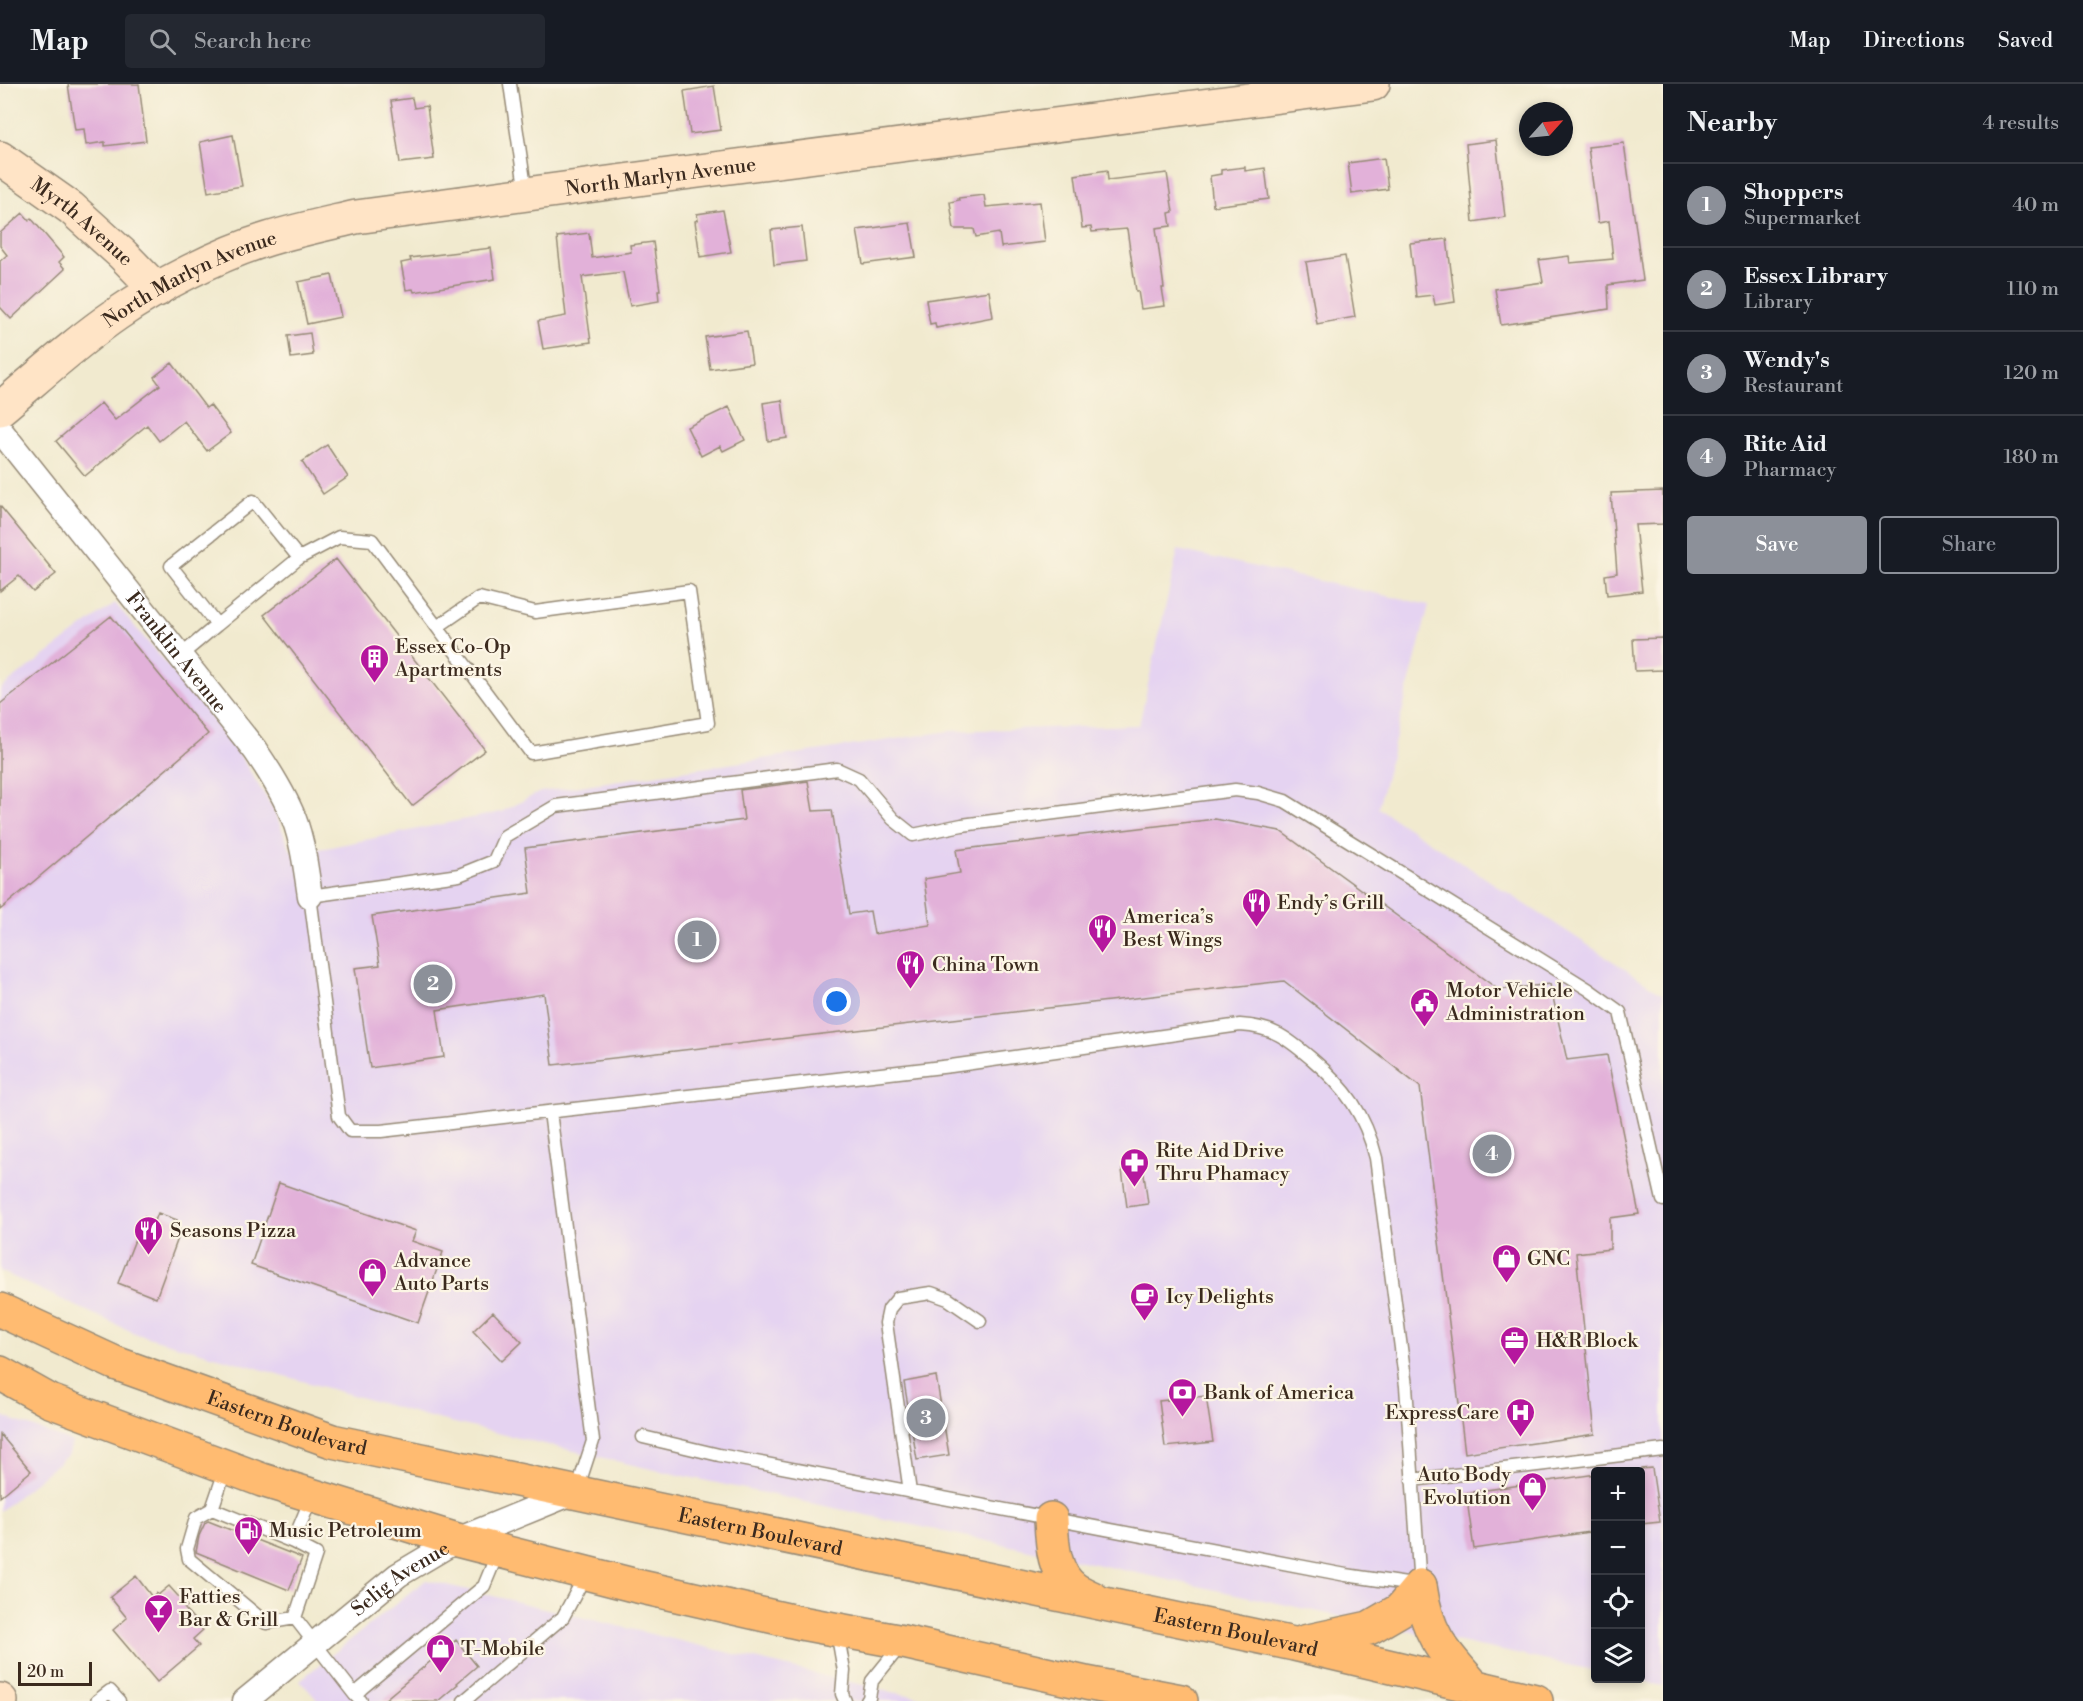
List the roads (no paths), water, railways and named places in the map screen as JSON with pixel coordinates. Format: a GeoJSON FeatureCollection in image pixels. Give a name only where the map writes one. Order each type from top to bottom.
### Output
{"type":"FeatureCollection","features":[{"type":"Feature","properties":{"kind":"main road","name":"Eastern Boulevard"},"geometry":{"type":"LineString","coordinates":[[0,1310],[115,1363],[332,1441],[1294,1644],[1536,1701]]}},
{"type":"Feature","properties":{"kind":"main road"},"geometry":{"type":"LineString","coordinates":[[0,1374],[50,1401],[227,1467],[312,1496],[457,1540],[586,1574],[837,1630],[903,1642],[1129,1696],[1181,1701]]}},
{"type":"Feature","properties":{"kind":"main road"},"geometry":{"type":"LineString","coordinates":[[1051,1519],[1052,1542],[1058,1569],[1074,1589],[1103,1603]]}},
{"type":"Feature","properties":{"kind":"main road"},"geometry":{"type":"LineString","coordinates":[[1294,1644],[1369,1628],[1400,1610],[1420,1586]]}},
{"type":"Feature","properties":{"kind":"main road"},"geometry":{"type":"LineString","coordinates":[[1420,1586],[1423,1612],[1438,1644],[1474,1686]]}},
{"type":"Feature","properties":{"kind":"street","name":"North Marlyn Avenue"},"geometry":{"type":"LineString","coordinates":[[0,409],[116,315],[157,290],[217,258],[266,239],[311,227],[356,217],[1373,84]]}},
{"type":"Feature","properties":{"kind":"street","name":"Myrth Avenue"},"geometry":{"type":"LineString","coordinates":[[0,158],[71,208],[122,254],[157,290]]}},
{"type":"Feature","properties":{"kind":"street","name":"Franklin Avenue"},"geometry":{"type":"LineString","coordinates":[[0,430],[271,773],[294,819],[302,848],[310,896]]}},
{"type":"Feature","properties":{"kind":"street","name":"Selig Avenue"},"geometry":{"type":"LineString","coordinates":[[245,1701],[398,1575],[457,1540],[577,1491]]}},
{"type":"Feature","properties":{"kind":"lane"},"geometry":{"type":"LineString","coordinates":[[510,84],[526,195]]}},
{"type":"Feature","properties":{"kind":"lane"},"geometry":{"type":"LineString","coordinates":[[217,625],[171,566],[253,501],[298,558]]}},
{"type":"Feature","properties":{"kind":"lane"},"geometry":{"type":"LineString","coordinates":[[180,656],[298,558],[339,537],[372,540],[531,753],[708,723],[689,591],[535,612],[479,597],[437,627]]}},
{"type":"Feature","properties":{"kind":"lane"},"geometry":{"type":"LineString","coordinates":[[643,1437],[719,1455],[910,1492],[1346,1575],[1420,1586],[1406,1386],[1372,1142],[1358,1110],[1335,1079],[1287,1038],[1273,1030],[1257,1026],[1220,1027],[992,1060],[381,1131],[350,1131],[339,1116],[310,896],[459,874],[494,861],[506,836],[556,806],[837,769],[859,779],[893,819],[913,835],[962,825],[1235,790],[1258,793],[1285,801],[1310,816],[1588,989],[1620,1012],[1663,1200]]}},
{"type":"Feature","properties":{"kind":"lane"},"geometry":{"type":"LineString","coordinates":[[550,1112],[593,1441],[577,1491]]}},
{"type":"Feature","properties":{"kind":"lane"},"geometry":{"type":"LineString","coordinates":[[910,1492],[886,1323],[889,1308],[898,1298],[931,1293],[948,1299],[980,1321]]}},
{"type":"Feature","properties":{"kind":"lane"},"geometry":{"type":"LineString","coordinates":[[1412,1480],[1663,1450]]}},
{"type":"Feature","properties":{"kind":"lane"},"geometry":{"type":"LineString","coordinates":[[227,1467],[212,1509],[196,1518],[187,1549],[189,1559],[266,1623],[294,1618]]}},
{"type":"Feature","properties":{"kind":"lane"},"geometry":{"type":"LineString","coordinates":[[293,1542],[312,1496]]}},
{"type":"Feature","properties":{"kind":"lane"},"geometry":{"type":"LineString","coordinates":[[212,1509],[293,1542],[316,1554],[294,1618]]}},
{"type":"Feature","properties":{"kind":"lane"},"geometry":{"type":"LineString","coordinates":[[294,1618],[358,1698],[484,1586],[498,1551]]}},
{"type":"Feature","properties":{"kind":"lane"},"geometry":{"type":"LineString","coordinates":[[464,1701],[563,1617],[586,1574]]}},
{"type":"Feature","properties":{"kind":"lane"},"geometry":{"type":"LineString","coordinates":[[837,1630],[844,1671],[842,1694],[845,1701]]}},
{"type":"Feature","properties":{"kind":"lane"},"geometry":{"type":"LineString","coordinates":[[867,1701],[870,1698],[872,1681],[903,1642]]}},
{"type":"Feature","properties":{"kind":"lane"},"geometry":{"type":"LineString","coordinates":[[97,1701],[110,1690],[119,1701]]}},
{"type":"Feature","properties":{"kind":"place","name":"Essex Co-Op Apartments"},"geometry":{"type":"Point","coordinates":[374,684]}},
{"type":"Feature","properties":{"kind":"place","name":"Endy’s Grill"},"geometry":{"type":"Point","coordinates":[1256,928]}},
{"type":"Feature","properties":{"kind":"place","name":"Shoppers"},"geometry":{"type":"Point","coordinates":[697,940]}},
{"type":"Feature","properties":{"kind":"place","name":"America’s Best Wings"},"geometry":{"type":"Point","coordinates":[1102,954]}},
{"type":"Feature","properties":{"kind":"place","name":"Essex Library"},"geometry":{"type":"Point","coordinates":[433,984]}},
{"type":"Feature","properties":{"kind":"place","name":"China Town"},"geometry":{"type":"Point","coordinates":[911,990]}},
{"type":"Feature","properties":{"kind":"place","name":"Motor Vehicle Administration"},"geometry":{"type":"Point","coordinates":[1425,1028]}},
{"type":"Feature","properties":{"kind":"place","name":"Rite Aid"},"geometry":{"type":"Point","coordinates":[1492,1154]}},
{"type":"Feature","properties":{"kind":"place","name":"Rite Aid Drive Thru Phamacy"},"geometry":{"type":"Point","coordinates":[1135,1188]}},
{"type":"Feature","properties":{"kind":"place","name":"Seasons Pizza"},"geometry":{"type":"Point","coordinates":[149,1256]}},
{"type":"Feature","properties":{"kind":"place","name":"GNC"},"geometry":{"type":"Point","coordinates":[1506,1284]}},
{"type":"Feature","properties":{"kind":"place","name":"Advance Auto Parts"},"geometry":{"type":"Point","coordinates":[373,1298]}},
{"type":"Feature","properties":{"kind":"place","name":"Icy Delights"},"geometry":{"type":"Point","coordinates":[1145,1322]}},
{"type":"Feature","properties":{"kind":"place","name":"H&R Block"},"geometry":{"type":"Point","coordinates":[1515,1366]}},
{"type":"Feature","properties":{"kind":"place","name":"Wendy's"},"geometry":{"type":"Point","coordinates":[926,1418]}},
{"type":"Feature","properties":{"kind":"place","name":"Bank of America"},"geometry":{"type":"Point","coordinates":[1183,1418]}},
{"type":"Feature","properties":{"kind":"place","name":"ExpressCare"},"geometry":{"type":"Point","coordinates":[1520,1438]}},
{"type":"Feature","properties":{"kind":"place","name":"Auto Body Evolution"},"geometry":{"type":"Point","coordinates":[1532,1512]}},
{"type":"Feature","properties":{"kind":"place","name":"Music Petroleum"},"geometry":{"type":"Point","coordinates":[248,1556]}},
{"type":"Feature","properties":{"kind":"place","name":"Fatties Bar & Grill"},"geometry":{"type":"Point","coordinates":[158,1634]}},
{"type":"Feature","properties":{"kind":"place","name":"T-Mobile"},"geometry":{"type":"Point","coordinates":[440,1674]}}]}
